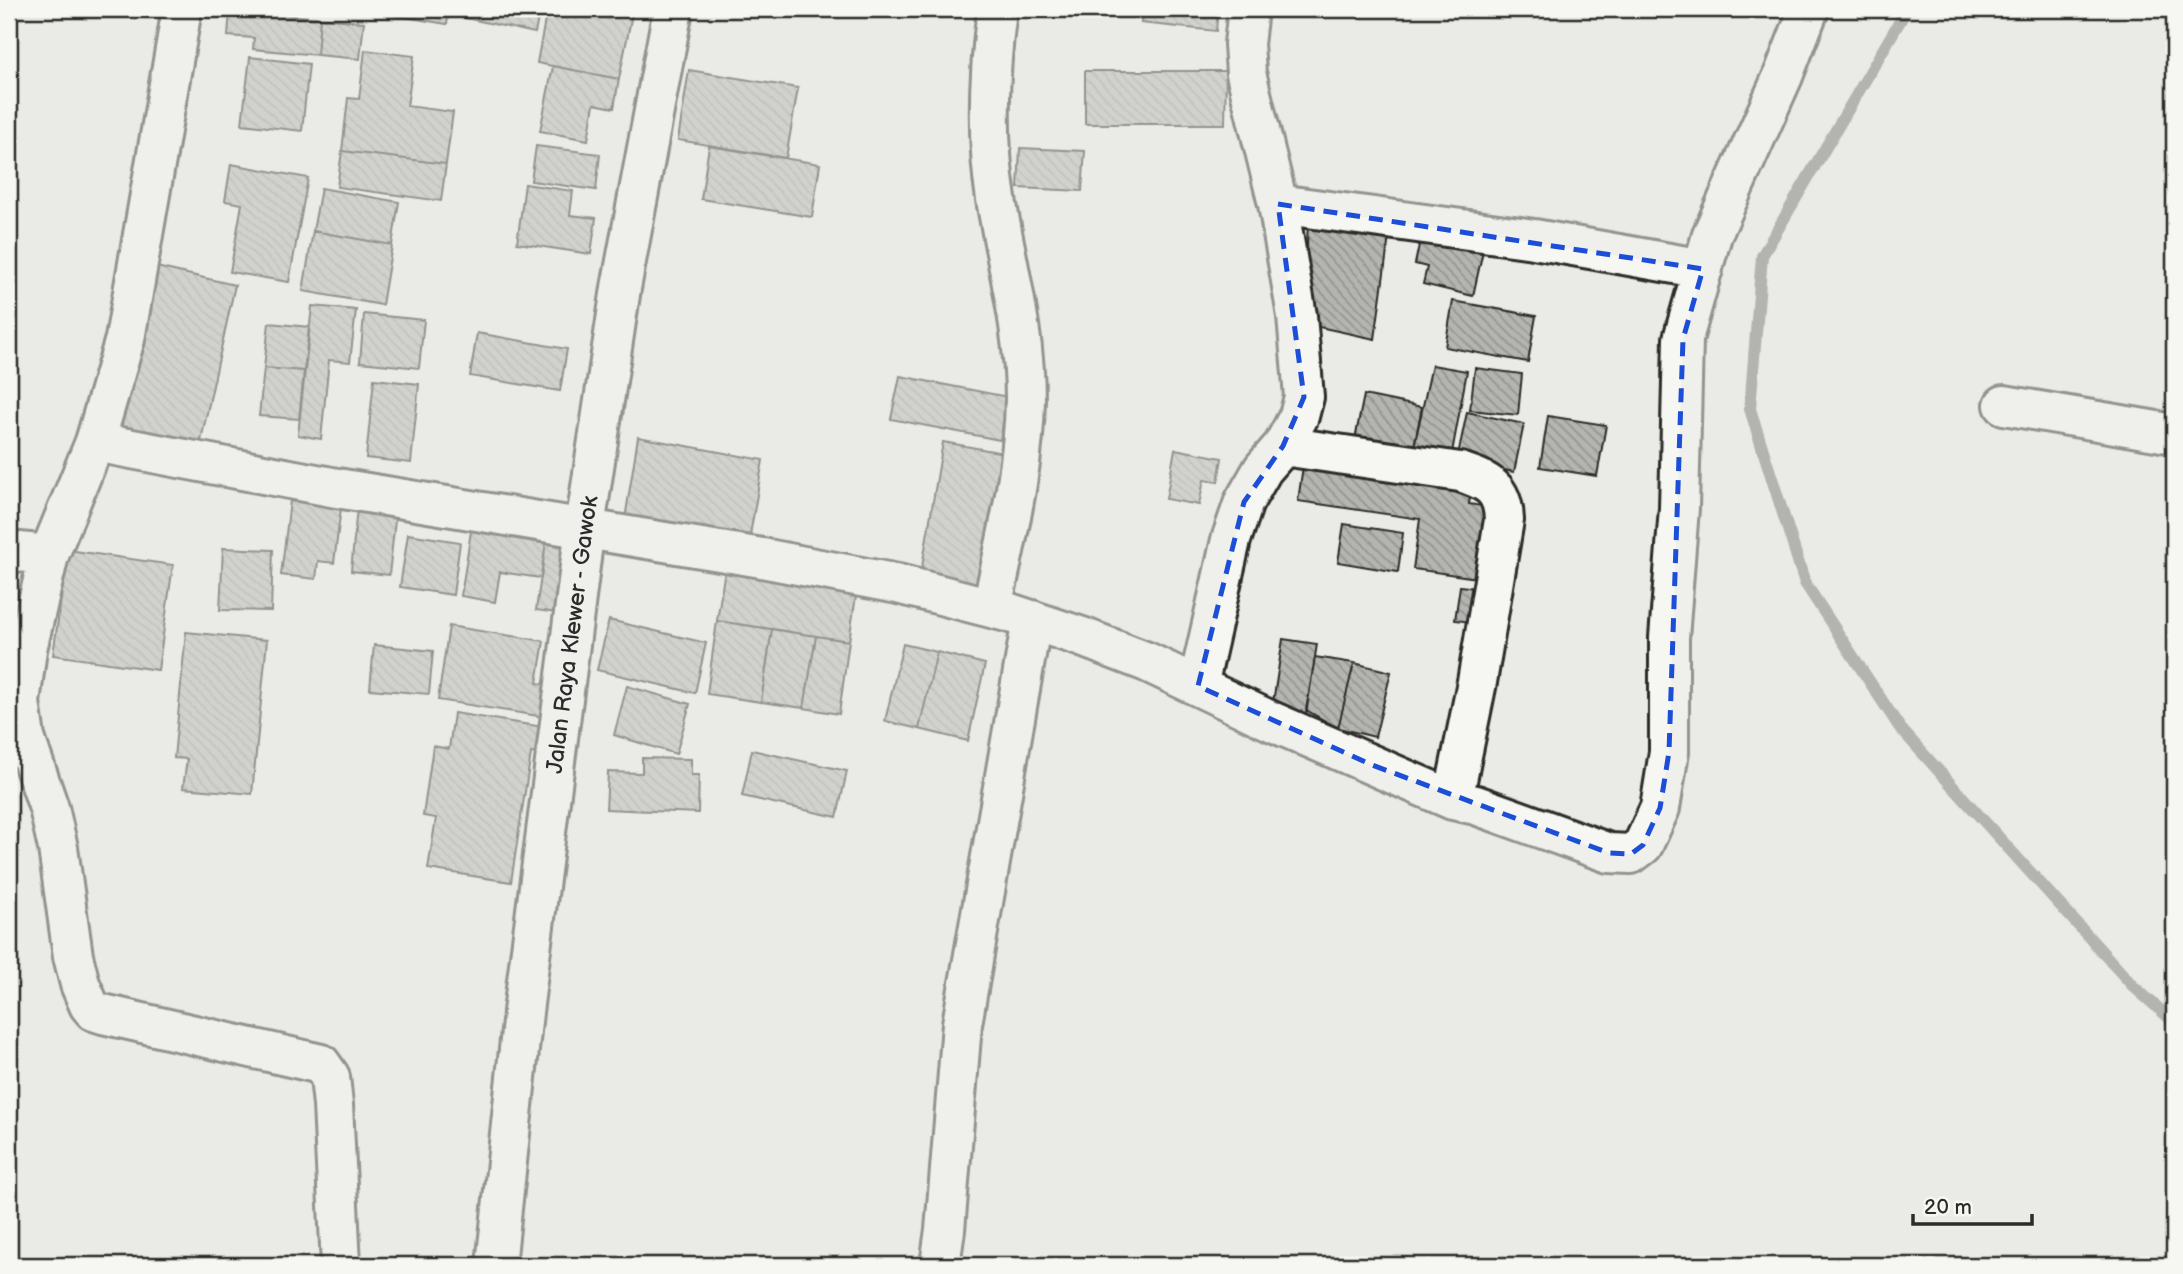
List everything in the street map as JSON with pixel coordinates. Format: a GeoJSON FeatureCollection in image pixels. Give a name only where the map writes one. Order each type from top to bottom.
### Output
{"type":"FeatureCollection","features":[{"type":"Feature","properties":{"kind":"street"},"geometry":{"type":"LineString","coordinates":[[182,9],[125,339],[95,442],[49,555],[27,649],[17,743],[49,807],[58,848],[73,956],[80,984],[94,1011],[321,1064],[326,1069],[330,1077],[333,1105],[341,1265]]}},
{"type":"Feature","properties":{"kind":"street","name":"Jalan Raya Klewer - Gawok"},"geometry":{"type":"LineString","coordinates":[[496,1265],[523,1012],[585,527],[621,288],[673,9]]}},
{"type":"Feature","properties":{"kind":"street"},"geometry":{"type":"LineString","coordinates":[[992,608],[1018,481],[1025,399],[1022,348],[1013,285],[995,197],[989,125],[990,60],[997,9]]}},
{"type":"Feature","properties":{"kind":"street"},"geometry":{"type":"LineString","coordinates":[[1198,686],[1231,540],[1244,502],[1263,469],[1283,446],[1299,416],[1304,397],[1297,316],[1278,204],[1246,73],[1244,44],[1248,9]]}},
{"type":"Feature","properties":{"kind":"street"},"geometry":{"type":"LineString","coordinates":[[95,442],[337,488],[585,527],[898,584],[992,608],[1147,662],[1271,721],[1453,800],[1476,805],[1609,853],[1631,854],[1643,845],[1660,808],[1669,752],[1669,638],[1679,508],[1683,340],[1712,235],[1783,76],[1809,9]]}},
{"type":"Feature","properties":{"kind":"street"},"geometry":{"type":"LineString","coordinates":[[1278,204],[1534,239],[1703,269]]}},
{"type":"Feature","properties":{"kind":"street"},"geometry":{"type":"LineString","coordinates":[[2004,405],[2174,434]]}},
{"type":"Feature","properties":{"kind":"street"},"geometry":{"type":"LineString","coordinates":[[1283,446],[1460,472],[1481,478],[1495,488],[1504,504],[1504,520],[1477,682],[1453,800]]}},
{"type":"Feature","properties":{"kind":"street"},"geometry":{"type":"LineString","coordinates":[[9,551],[49,555]]}},
{"type":"Feature","properties":{"kind":"street"},"geometry":{"type":"LineString","coordinates":[[940,1265],[962,1024],[1032,620]]}},
{"type":"Feature","properties":{"kind":"highlighted area"},"geometry":{"type":"Polygon","coordinates":[[[1278,204],[1703,269],[1683,339],[1669,752],[1660,808],[1643,845],[1631,854],[1609,853],[1372,765],[1198,686],[1244,502],[1283,446],[1304,397],[1278,204]]]}},
{"type":"Feature","properties":{"kind":"building"},"geometry":{"type":"Polygon","coordinates":[[[367,9],[449,9],[447,24],[367,9]]]}},
{"type":"Feature","properties":{"kind":"building"},"geometry":{"type":"Polygon","coordinates":[[[458,9],[540,9],[535,33],[456,16],[458,9]]]}},
{"type":"Feature","properties":{"kind":"building"},"geometry":{"type":"Polygon","coordinates":[[[547,9],[633,9],[619,79],[537,63],[547,9]]]}},
{"type":"Feature","properties":{"kind":"building"},"geometry":{"type":"Polygon","coordinates":[[[1142,9],[1218,9],[1216,31],[1141,23],[1142,9]]]}},
{"type":"Feature","properties":{"kind":"building"},"geometry":{"type":"Polygon","coordinates":[[[230,10],[320,18],[317,55],[253,49],[254,38],[228,36],[230,10]]]}},
{"type":"Feature","properties":{"kind":"building"},"geometry":{"type":"Polygon","coordinates":[[[320,18],[364,22],[360,59],[317,55],[320,18]]]}},
{"type":"Feature","properties":{"kind":"building"},"geometry":{"type":"Polygon","coordinates":[[[365,50],[414,56],[407,106],[453,112],[446,164],[342,151],[348,98],[359,99],[365,50]]]}},
{"type":"Feature","properties":{"kind":"building"},"geometry":{"type":"Polygon","coordinates":[[[250,57],[309,64],[302,131],[242,124],[250,57]]]}},
{"type":"Feature","properties":{"kind":"building"},"geometry":{"type":"Polygon","coordinates":[[[553,66],[619,79],[614,108],[594,104],[588,140],[540,131],[553,66]]]}},
{"type":"Feature","properties":{"kind":"building"},"geometry":{"type":"Polygon","coordinates":[[[689,70],[798,88],[786,158],[678,140],[689,70]]]}},
{"type":"Feature","properties":{"kind":"building"},"geometry":{"type":"Polygon","coordinates":[[[1085,71],[1226,71],[1225,124],[1085,124],[1085,71]]]}},
{"type":"Feature","properties":{"kind":"building"},"geometry":{"type":"Polygon","coordinates":[[[536,146],[600,154],[596,190],[531,181],[536,146]]]}},
{"type":"Feature","properties":{"kind":"building"},"geometry":{"type":"Polygon","coordinates":[[[709,146],[820,164],[812,217],[701,199],[709,146]]]}},
{"type":"Feature","properties":{"kind":"building"},"geometry":{"type":"Polygon","coordinates":[[[1020,148],[1085,151],[1082,191],[1018,188],[1020,148]]]}},
{"type":"Feature","properties":{"kind":"building"},"geometry":{"type":"Polygon","coordinates":[[[342,151],[446,164],[441,201],[337,187],[342,151]]]}},
{"type":"Feature","properties":{"kind":"building"},"geometry":{"type":"Polygon","coordinates":[[[231,164],[308,178],[289,282],[230,272],[242,204],[225,201],[231,164]]]}},
{"type":"Feature","properties":{"kind":"building"},"geometry":{"type":"Polygon","coordinates":[[[525,184],[573,191],[570,215],[596,218],[591,254],[517,243],[525,184]]]}},
{"type":"Feature","properties":{"kind":"building"},"geometry":{"type":"Polygon","coordinates":[[[321,188],[399,202],[392,245],[313,231],[321,188]]]}},
{"type":"Feature","properties":{"kind":"building"},"geometry":{"type":"Polygon","coordinates":[[[1308,214],[1390,229],[1375,339],[1305,324],[1308,214]]]}},
{"type":"Feature","properties":{"kind":"building"},"geometry":{"type":"Polygon","coordinates":[[[313,231],[392,245],[382,305],[303,291],[313,231]]]}},
{"type":"Feature","properties":{"kind":"building"},"geometry":{"type":"Polygon","coordinates":[[[1420,240],[1484,246],[1473,296],[1423,284],[1427,267],[1415,264],[1420,240]]]}},
{"type":"Feature","properties":{"kind":"building"},"geometry":{"type":"Polygon","coordinates":[[[152,266],[235,285],[200,445],[117,427],[152,266]]]}},
{"type":"Feature","properties":{"kind":"building"},"geometry":{"type":"Polygon","coordinates":[[[1453,301],[1536,316],[1528,362],[1445,347],[1453,301]]]}},
{"type":"Feature","properties":{"kind":"building"},"geometry":{"type":"Polygon","coordinates":[[[312,306],[356,310],[350,362],[329,360],[321,439],[298,435],[312,306]]]}},
{"type":"Feature","properties":{"kind":"building"},"geometry":{"type":"Polygon","coordinates":[[[364,314],[424,320],[419,368],[360,362],[364,314]]]}},
{"type":"Feature","properties":{"kind":"building"},"geometry":{"type":"Polygon","coordinates":[[[269,323],[309,327],[304,371],[264,368],[269,323]]]}},
{"type":"Feature","properties":{"kind":"building"},"geometry":{"type":"Polygon","coordinates":[[[477,333],[567,349],[560,391],[470,376],[477,333]]]}},
{"type":"Feature","properties":{"kind":"building"},"geometry":{"type":"Polygon","coordinates":[[[1432,365],[1467,371],[1451,458],[1412,456],[1432,365]]]}},
{"type":"Feature","properties":{"kind":"building"},"geometry":{"type":"Polygon","coordinates":[[[264,368],[304,371],[299,419],[259,416],[264,368]]]}},
{"type":"Feature","properties":{"kind":"building"},"geometry":{"type":"Polygon","coordinates":[[[1475,368],[1522,374],[1518,415],[1470,410],[1475,368]]]}},
{"type":"Feature","properties":{"kind":"building"},"geometry":{"type":"Polygon","coordinates":[[[900,376],[1008,397],[1000,440],[891,419],[900,376]]]}},
{"type":"Feature","properties":{"kind":"building"},"geometry":{"type":"Polygon","coordinates":[[[374,379],[419,384],[411,463],[366,458],[374,379]]]}},
{"type":"Feature","properties":{"kind":"building"},"geometry":{"type":"Polygon","coordinates":[[[1364,395],[1422,407],[1412,456],[1354,444],[1364,395]]]}},
{"type":"Feature","properties":{"kind":"building"},"geometry":{"type":"Polygon","coordinates":[[[1467,412],[1524,424],[1514,472],[1457,460],[1467,412]]]}},
{"type":"Feature","properties":{"kind":"building"},"geometry":{"type":"Polygon","coordinates":[[[1548,416],[1606,425],[1597,476],[1540,467],[1548,416]]]}},
{"type":"Feature","properties":{"kind":"building"},"geometry":{"type":"Polygon","coordinates":[[[638,437],[763,460],[749,541],[625,519],[638,437]]]}},
{"type":"Feature","properties":{"kind":"building"},"geometry":{"type":"Polygon","coordinates":[[[943,442],[1004,453],[981,589],[920,579],[943,442]]]}},
{"type":"Feature","properties":{"kind":"building"},"geometry":{"type":"Polygon","coordinates":[[[1175,449],[1222,458],[1218,482],[1204,480],[1199,505],[1166,499],[1175,449]]]}},
{"type":"Feature","properties":{"kind":"building"},"geometry":{"type":"Polygon","coordinates":[[[1304,459],[1472,482],[1469,504],[1488,507],[1478,578],[1413,569],[1420,519],[1298,501],[1304,459]]]}},
{"type":"Feature","properties":{"kind":"building"},"geometry":{"type":"Polygon","coordinates":[[[290,501],[341,508],[334,563],[318,561],[316,579],[281,575],[290,501]]]}},
{"type":"Feature","properties":{"kind":"building"},"geometry":{"type":"Polygon","coordinates":[[[357,507],[396,511],[389,575],[351,571],[357,507]]]}},
{"type":"Feature","properties":{"kind":"building"},"geometry":{"type":"Polygon","coordinates":[[[1344,524],[1403,533],[1398,572],[1338,562],[1344,524]]]}},
{"type":"Feature","properties":{"kind":"building"},"geometry":{"type":"Polygon","coordinates":[[[471,531],[546,542],[541,578],[500,572],[495,602],[461,596],[471,531]]]}},
{"type":"Feature","properties":{"kind":"building"},"geometry":{"type":"Polygon","coordinates":[[[408,534],[460,542],[453,595],[400,587],[408,534]]]}},
{"type":"Feature","properties":{"kind":"building"},"geometry":{"type":"Polygon","coordinates":[[[546,542],[574,546],[564,614],[536,610],[546,542]]]}},
{"type":"Feature","properties":{"kind":"building"},"geometry":{"type":"Polygon","coordinates":[[[223,548],[273,550],[271,611],[220,610],[223,548]]]}},
{"type":"Feature","properties":{"kind":"building"},"geometry":{"type":"Polygon","coordinates":[[[68,550],[173,565],[158,670],[53,655],[68,550]]]}},
{"type":"Feature","properties":{"kind":"building"},"geometry":{"type":"Polygon","coordinates":[[[726,563],[858,583],[849,641],[717,621],[726,563]]]}},
{"type":"Feature","properties":{"kind":"building"},"geometry":{"type":"Polygon","coordinates":[[[1460,586],[1484,589],[1479,623],[1455,620],[1460,586]]]}},
{"type":"Feature","properties":{"kind":"building"},"geometry":{"type":"Polygon","coordinates":[[[609,620],[706,643],[695,693],[597,670],[609,620]]]}},
{"type":"Feature","properties":{"kind":"building"},"geometry":{"type":"Polygon","coordinates":[[[717,621],[772,629],[761,702],[707,694],[717,621]]]}},
{"type":"Feature","properties":{"kind":"building"},"geometry":{"type":"Polygon","coordinates":[[[449,626],[544,641],[537,683],[550,685],[545,717],[438,700],[449,626]]]}},
{"type":"Feature","properties":{"kind":"building"},"geometry":{"type":"Polygon","coordinates":[[[772,629],[816,636],[804,708],[761,702],[772,629]]]}},
{"type":"Feature","properties":{"kind":"building"},"geometry":{"type":"Polygon","coordinates":[[[186,632],[267,640],[252,794],[183,788],[187,759],[174,758],[186,632]]]}},
{"type":"Feature","properties":{"kind":"building"},"geometry":{"type":"Polygon","coordinates":[[[816,636],[849,641],[839,714],[804,708],[816,636]]]}},
{"type":"Feature","properties":{"kind":"building"},"geometry":{"type":"Polygon","coordinates":[[[1283,639],[1317,644],[1305,721],[1271,715],[1283,639]]]}},
{"type":"Feature","properties":{"kind":"building"},"geometry":{"type":"Polygon","coordinates":[[[903,644],[937,652],[919,729],[885,721],[903,644]]]}},
{"type":"Feature","properties":{"kind":"building"},"geometry":{"type":"Polygon","coordinates":[[[374,645],[433,651],[429,694],[370,689],[374,645]]]}},
{"type":"Feature","properties":{"kind":"building"},"geometry":{"type":"Polygon","coordinates":[[[937,652],[985,664],[968,741],[919,729],[937,652]]]}},
{"type":"Feature","properties":{"kind":"building"},"geometry":{"type":"Polygon","coordinates":[[[1315,657],[1354,663],[1338,728],[1306,710],[1315,657]]]}},
{"type":"Feature","properties":{"kind":"building"},"geometry":{"type":"Polygon","coordinates":[[[1354,663],[1391,672],[1375,737],[1338,728],[1354,663]]]}},
{"type":"Feature","properties":{"kind":"building"},"geometry":{"type":"Polygon","coordinates":[[[627,686],[690,704],[676,754],[614,735],[627,686]]]}},
{"type":"Feature","properties":{"kind":"building"},"geometry":{"type":"Polygon","coordinates":[[[454,713],[550,728],[546,755],[531,753],[511,882],[428,869],[436,818],[423,816],[433,746],[449,749],[454,713]]]}},
{"type":"Feature","properties":{"kind":"building"},"geometry":{"type":"Polygon","coordinates":[[[752,750],[847,771],[837,817],[742,796],[752,750]]]}},
{"type":"Feature","properties":{"kind":"building"},"geometry":{"type":"Polygon","coordinates":[[[642,758],[691,759],[691,775],[699,775],[698,813],[606,809],[608,772],[642,773],[642,758]]]}},
{"type":"Feature","properties":{"kind":"waterway"},"geometry":{"type":"LineString","coordinates":[[1907,9],[1762,256],[1750,409],[1805,583],[1900,728],[2133,986],[2174,1022]]}}]}
